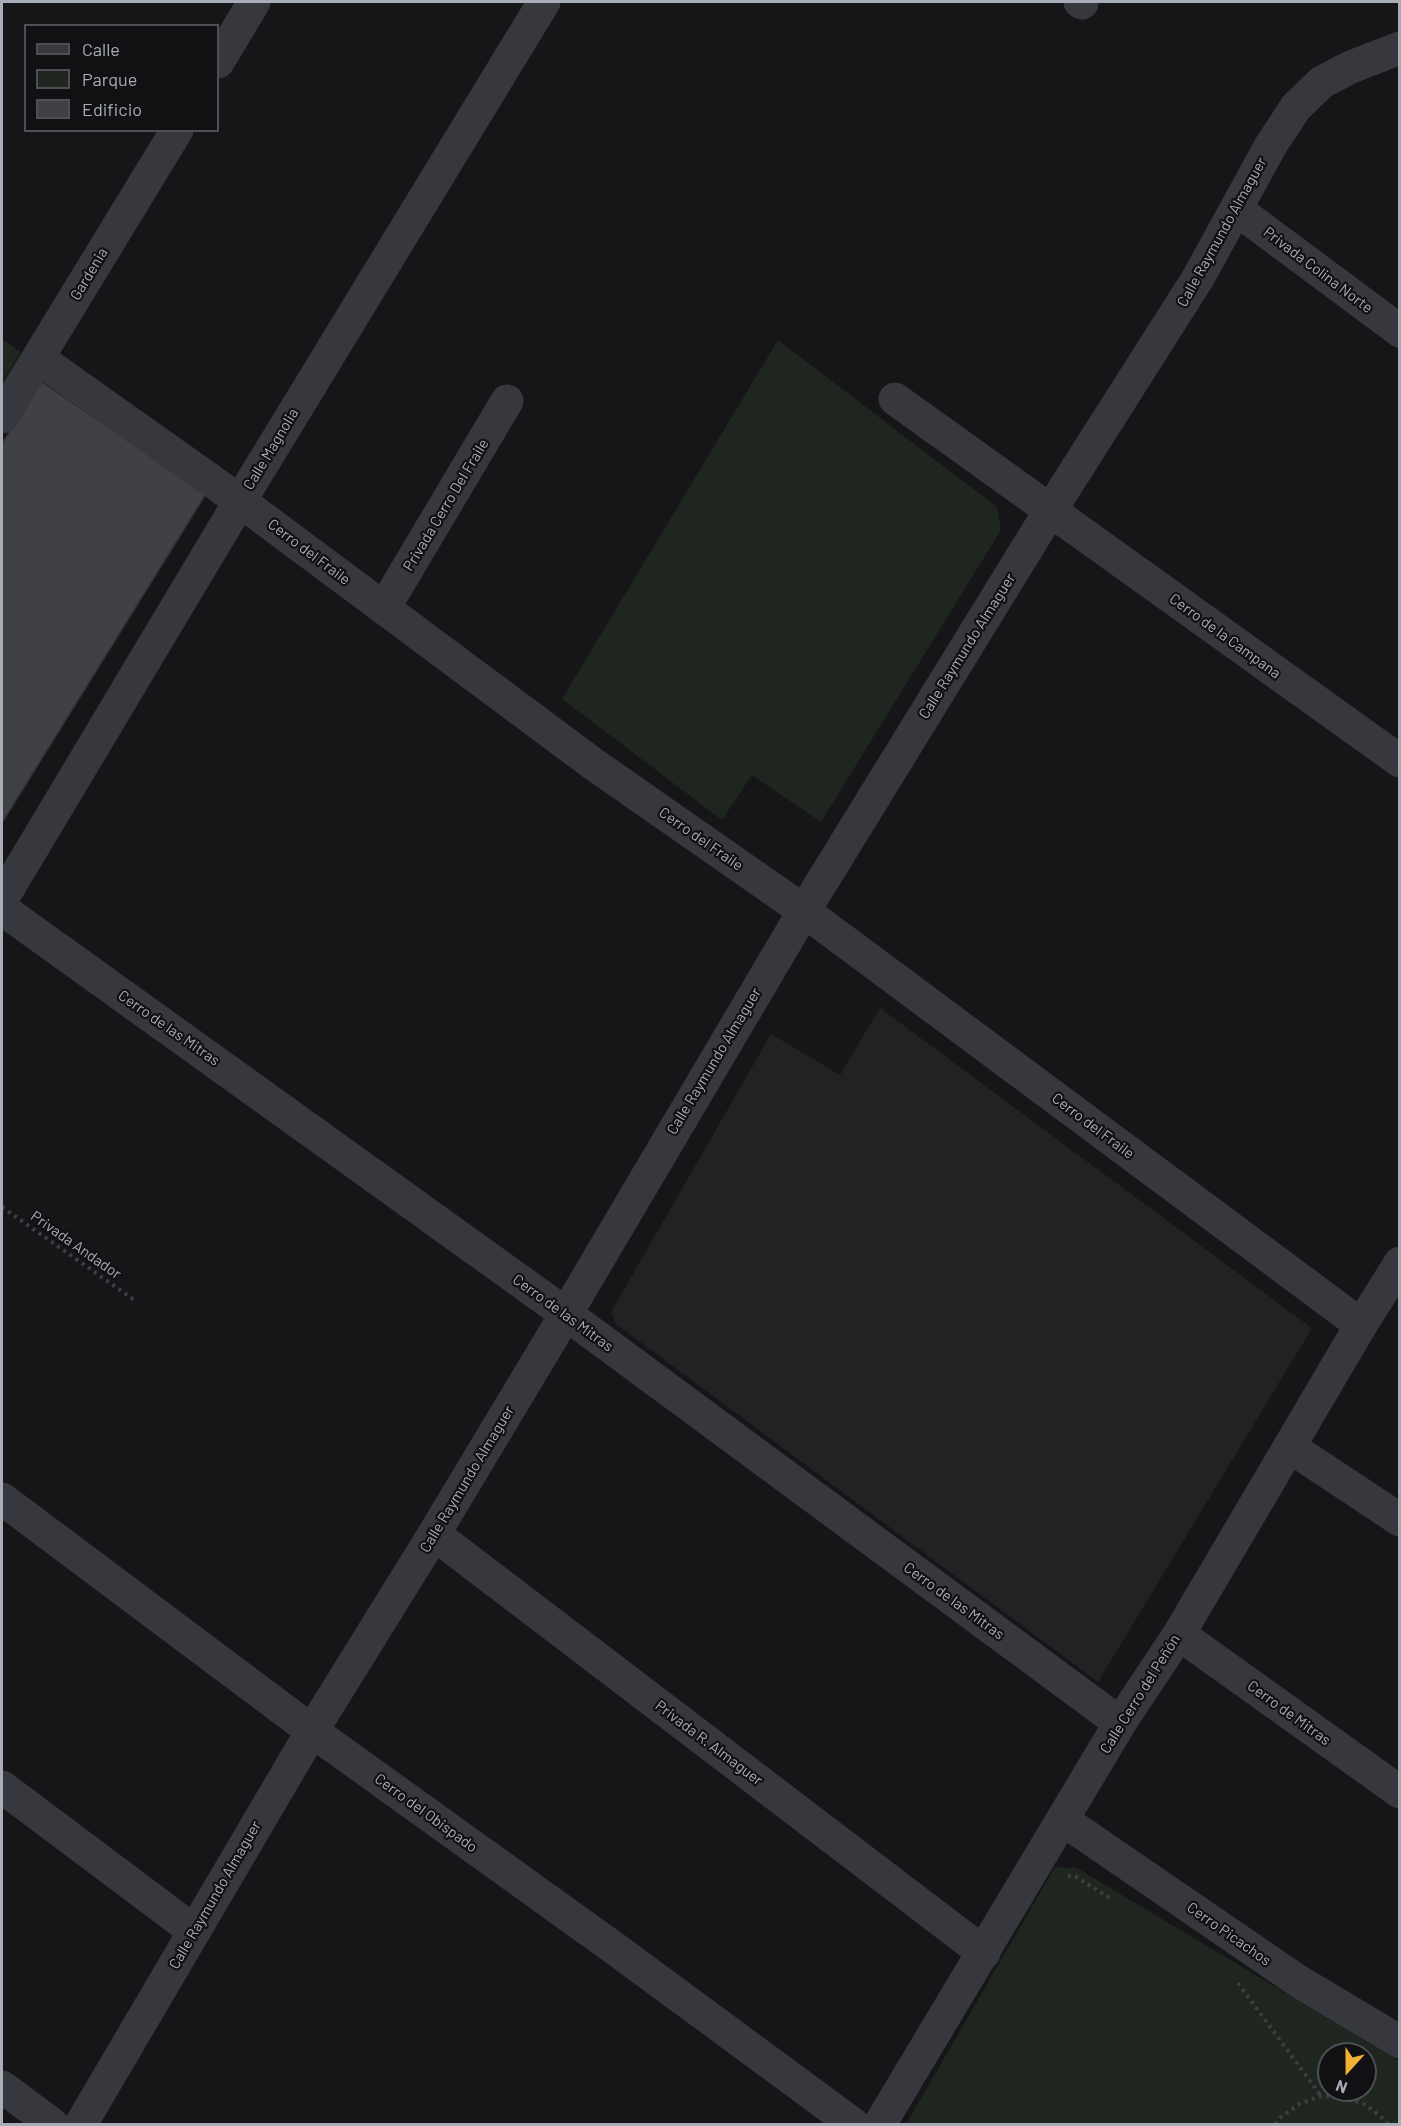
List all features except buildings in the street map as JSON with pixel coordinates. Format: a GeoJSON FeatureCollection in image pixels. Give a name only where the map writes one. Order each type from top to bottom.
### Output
{"type":"FeatureCollection","features":[{"type":"Feature","properties":{"kind":"street"},"geometry":{"type":"LineString","coordinates":[[219,60],[254,2]]}},
{"type":"Feature","properties":{"kind":"street","name":"Calle Magnolia"},"geometry":{"type":"LineString","coordinates":[[2,899],[240,501],[544,2]]}},
{"type":"Feature","properties":{"kind":"street","name":"Calle Raymundo Almaguer"},"geometry":{"type":"LineString","coordinates":[[81,2124],[312,1731],[566,1314],[804,911],[1050,511],[1198,278],[1271,145],[1296,107],[1322,82],[1351,67],[1396,54]]}},
{"type":"Feature","properties":{"kind":"street","name":"Gardenia"},"geometry":{"type":"LineString","coordinates":[[2,417],[176,132]]}},
{"type":"Feature","properties":{"kind":"street","name":"Privada Colina Norte"},"geometry":{"type":"LineString","coordinates":[[1236,209],[1400,331]]}},
{"type":"Feature","properties":{"kind":"street","name":"Cerro del Fraile"},"geometry":{"type":"LineString","coordinates":[[38,358],[240,501],[592,763],[804,911],[1361,1325]]}},
{"type":"Feature","properties":{"kind":"street","name":"Cerro de la Campana"},"geometry":{"type":"LineString","coordinates":[[895,399],[1400,761]]}},
{"type":"Feature","properties":{"kind":"street","name":"Privada Cerro Del Fraile"},"geometry":{"type":"LineString","coordinates":[[384,609],[507,402]]}},
{"type":"Feature","properties":{"kind":"street","name":"Cerro de las Mitras"},"geometry":{"type":"LineString","coordinates":[[2,909],[566,1314],[1120,1723]]}},
{"type":"Feature","properties":{"kind":"street","name":"Calle Cerro del Peñón"},"geometry":{"type":"LineString","coordinates":[[880,2124],[1120,1723],[1179,1634],[1399,1264]]}},
{"type":"Feature","properties":{"kind":"street"},"geometry":{"type":"LineString","coordinates":[[1290,1447],[1400,1520]]}},
{"type":"Feature","properties":{"kind":"street","name":"Cerro del Obispado"},"geometry":{"type":"LineString","coordinates":[[2,1499],[312,1731],[614,1948],[853,2124]]}},
{"type":"Feature","properties":{"kind":"street","name":"Privada R. Almaguer"},"geometry":{"type":"LineString","coordinates":[[434,1534],[984,1953]]}},
{"type":"Feature","properties":{"kind":"street","name":"Cerro de Mitras"},"geometry":{"type":"LineString","coordinates":[[1179,1634],[1400,1792]]}},
{"type":"Feature","properties":{"kind":"street"},"geometry":{"type":"LineString","coordinates":[[2,1787],[194,1931]]}},
{"type":"Feature","properties":{"kind":"street","name":"Cerro Picachos"},"geometry":{"type":"LineString","coordinates":[[1064,1820],[1298,1981],[1400,2042]]}},
{"type":"Feature","properties":{"kind":"street"},"geometry":{"type":"LineString","coordinates":[[2,2086],[52,2124]]}},
{"type":"Feature","properties":{"kind":"path","name":"Privada Andador"},"geometry":{"type":"LineString","coordinates":[[2,1207],[137,1302]]}},
{"type":"Feature","properties":{"kind":"path"},"geometry":{"type":"LineString","coordinates":[[1061,1876],[1073,1875],[1114,1900]]}},
{"type":"Feature","properties":{"kind":"path"},"geometry":{"type":"LineString","coordinates":[[1233,1976],[1317,2091]]}},
{"type":"Feature","properties":{"kind":"path"},"geometry":{"type":"LineString","coordinates":[[1275,2124],[1299,2104],[1317,2097]]}},
{"type":"Feature","properties":{"kind":"path"},"geometry":{"type":"LineString","coordinates":[[1358,2102],[1366,2105],[1388,2124]]}},
{"type":"Feature","properties":{"kind":"shaded area"},"geometry":{"type":"Polygon","coordinates":[[[880,1008],[1312,1328],[1098,1682],[616,1324],[611,1312],[771,1034],[840,1075],[880,1008]]]}},
{"type":"Feature","properties":{"kind":"green space"},"geometry":{"type":"Polygon","coordinates":[[[2,339],[21,352],[2,383],[2,339]]]}},
{"type":"Feature","properties":{"kind":"green space"},"geometry":{"type":"Polygon","coordinates":[[[778,340],[997,507],[1001,530],[821,822],[752,775],[722,820],[562,699],[778,340]]]}},
{"type":"Feature","properties":{"kind":"green space"},"geometry":{"type":"Polygon","coordinates":[[[1055,1867],[1077,1868],[1367,2042],[1317,2042],[1317,2102],[1377,2102],[1377,2048],[1399,2061],[1399,2124],[906,2124],[1055,1867]]]}}]}
